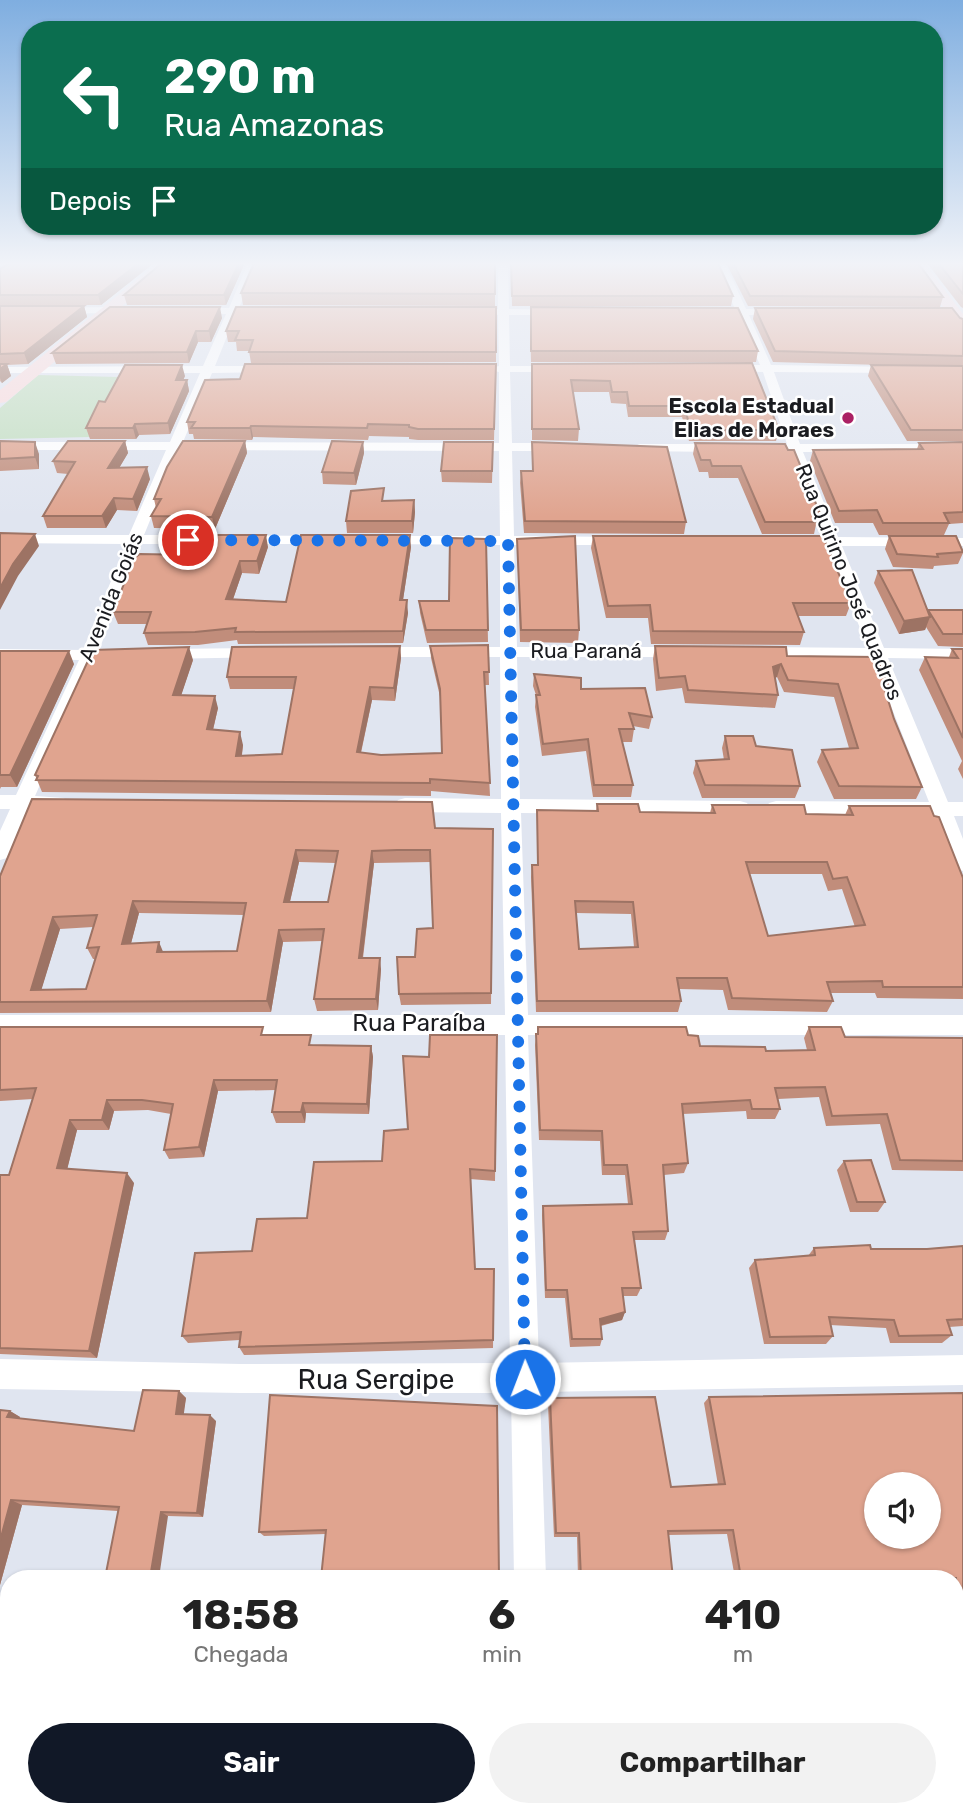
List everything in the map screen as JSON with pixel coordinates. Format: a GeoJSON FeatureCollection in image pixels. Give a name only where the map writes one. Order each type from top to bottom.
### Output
{"type":"FeatureCollection","features":[{"type":"Feature","properties":{"kind":"street"},"geometry":{"type":"LineString","coordinates":[[0,398],[60,348]]}},
{"type":"Feature","properties":{"kind":"street","name":"Avenida Goiás"},"geometry":{"type":"LineString","coordinates":[[0,853],[89,655],[217,348]]}},
{"type":"Feature","properties":{"kind":"street"},"geometry":{"type":"LineString","coordinates":[[506,348],[511,806],[530,1570]]}},
{"type":"Feature","properties":{"kind":"street","name":"Rua Quirino José Quadros"},"geometry":{"type":"LineString","coordinates":[[758,348],[795,448],[963,863]]}},
{"type":"Feature","properties":{"kind":"street"},"geometry":{"type":"LineString","coordinates":[[712,368],[911,371]]}},
{"type":"Feature","properties":{"kind":"street"},"geometry":{"type":"LineString","coordinates":[[0,370],[289,369]]}},
{"type":"Feature","properties":{"kind":"street"},"geometry":{"type":"LineString","coordinates":[[480,369],[575,369]]}},
{"type":"Feature","properties":{"kind":"street"},"geometry":{"type":"LineString","coordinates":[[0,446],[575,447]]}},
{"type":"Feature","properties":{"kind":"street"},"geometry":{"type":"LineString","coordinates":[[630,447],[963,448]]}},
{"type":"Feature","properties":{"kind":"street"},"geometry":{"type":"LineString","coordinates":[[0,539],[342,540]]}},
{"type":"Feature","properties":{"kind":"street"},"geometry":{"type":"LineString","coordinates":[[369,540],[643,541]]}},
{"type":"Feature","properties":{"kind":"street"},"geometry":{"type":"LineString","coordinates":[[778,541],[963,542]]}},
{"type":"Feature","properties":{"kind":"street","name":"Rua Paraná"},"geometry":{"type":"LineString","coordinates":[[360,652],[700,652]]}},
{"type":"Feature","properties":{"kind":"street"},"geometry":{"type":"LineString","coordinates":[[741,652],[963,654]]}},
{"type":"Feature","properties":{"kind":"street"},"geometry":{"type":"LineString","coordinates":[[0,654],[279,653]]}},
{"type":"Feature","properties":{"kind":"street"},"geometry":{"type":"LineString","coordinates":[[0,803],[73,803]]}},
{"type":"Feature","properties":{"kind":"street"},"geometry":{"type":"LineString","coordinates":[[387,805],[963,809]]}},
{"type":"Feature","properties":{"kind":"street","name":"Rua Paraíba"},"geometry":{"type":"LineString","coordinates":[[0,1025],[963,1025]]}},
{"type":"Feature","properties":{"kind":"street","name":"Rua Sergipe"},"geometry":{"type":"LineString","coordinates":[[0,1374],[149,1379],[525,1379],[963,1370]]}},
{"type":"Feature","properties":{"kind":"green space"},"geometry":{"type":"Polygon","coordinates":[[[38,375],[119,377],[91,437],[0,439],[0,408],[38,375]]]}},
{"type":"Feature","properties":{"kind":"building"},"geometry":{"type":"Polygon","coordinates":[[[0,348],[31,348],[24,353],[0,354],[0,348]]]}},
{"type":"Feature","properties":{"kind":"building"},"geometry":{"type":"Polygon","coordinates":[[[59,348],[189,348],[187,352],[52,353],[59,348]]]}},
{"type":"Feature","properties":{"kind":"building"},"geometry":{"type":"Polygon","coordinates":[[[250,348],[496,348],[496,352],[249,352],[250,348]]]}},
{"type":"Feature","properties":{"kind":"building"},"geometry":{"type":"Polygon","coordinates":[[[531,348],[756,348],[758,351],[531,351],[531,348]]]}},
{"type":"Feature","properties":{"kind":"building"},"geometry":{"type":"Polygon","coordinates":[[[773,348],[963,348],[963,356],[775,351],[773,348]]]}},
{"type":"Feature","properties":{"kind":"building"},"geometry":{"type":"Polygon","coordinates":[[[752,363],[779,430],[691,430],[684,406],[629,406],[627,392],[612,392],[610,381],[571,380],[579,429],[532,429],[532,364],[752,363]]]}},
{"type":"Feature","properties":{"kind":"building"},"geometry":{"type":"Polygon","coordinates":[[[245,364],[496,364],[494,429],[418,429],[409,425],[368,424],[367,428],[191,428],[195,422],[187,422],[205,380],[240,379],[245,364]]]}},
{"type":"Feature","properties":{"kind":"building"},"geometry":{"type":"Polygon","coordinates":[[[125,365],[182,365],[176,380],[187,380],[168,423],[135,424],[133,428],[86,428],[99,401],[105,402],[125,365]]]}},
{"type":"Feature","properties":{"kind":"building"},"geometry":{"type":"Polygon","coordinates":[[[871,365],[963,366],[963,430],[911,430],[871,365]]]}},
{"type":"Feature","properties":{"kind":"building"},"geometry":{"type":"Polygon","coordinates":[[[0,441],[35,442],[35,457],[0,459],[0,441]]]}},
{"type":"Feature","properties":{"kind":"building"},"geometry":{"type":"Polygon","coordinates":[[[68,441],[125,441],[108,468],[147,467],[133,499],[114,498],[102,516],[43,516],[75,462],[53,461],[68,441]]]}},
{"type":"Feature","properties":{"kind":"building"},"geometry":{"type":"Polygon","coordinates":[[[183,441],[245,441],[212,517],[151,516],[161,499],[154,499],[167,467],[183,441]]]}},
{"type":"Feature","properties":{"kind":"building"},"geometry":{"type":"Polygon","coordinates":[[[332,441],[363,442],[354,473],[322,472],[332,441]]]}},
{"type":"Feature","properties":{"kind":"building"},"geometry":{"type":"Polygon","coordinates":[[[444,442],[493,442],[492,471],[441,471],[444,442]]]}},
{"type":"Feature","properties":{"kind":"building"},"geometry":{"type":"Polygon","coordinates":[[[532,442],[667,447],[686,522],[525,521],[521,471],[533,471],[532,442]]]}},
{"type":"Feature","properties":{"kind":"building"},"geometry":{"type":"Polygon","coordinates":[[[963,442],[963,512],[944,513],[949,523],[883,523],[877,510],[839,511],[813,450],[923,449],[919,443],[963,442]]]}},
{"type":"Feature","properties":{"kind":"building"},"geometry":{"type":"Polygon","coordinates":[[[695,443],[785,444],[788,450],[794,450],[819,511],[813,511],[817,522],[765,522],[741,466],[712,466],[710,460],[701,460],[695,443]]]}},
{"type":"Feature","properties":{"kind":"building"},"geometry":{"type":"Polygon","coordinates":[[[384,488],[382,501],[414,500],[412,521],[346,521],[351,491],[384,488]]]}},
{"type":"Feature","properties":{"kind":"building"},"geometry":{"type":"Polygon","coordinates":[[[0,533],[35,534],[13,564],[0,588],[0,533]]]}},
{"type":"Feature","properties":{"kind":"building"},"geometry":{"type":"Polygon","coordinates":[[[203,535],[266,535],[257,561],[240,561],[226,599],[286,602],[301,535],[410,535],[400,600],[407,600],[403,631],[235,632],[236,628],[144,633],[151,612],[113,612],[134,558],[140,554],[193,555],[203,535]]]}},
{"type":"Feature","properties":{"kind":"building"},"geometry":{"type":"Polygon","coordinates":[[[575,536],[579,630],[521,630],[517,539],[575,536]]]}},
{"type":"Feature","properties":{"kind":"building"},"geometry":{"type":"Polygon","coordinates":[[[593,536],[823,536],[851,603],[793,603],[804,632],[653,631],[650,605],[608,606],[593,536]]]}},
{"type":"Feature","properties":{"kind":"building"},"geometry":{"type":"Polygon","coordinates":[[[889,536],[956,536],[963,552],[937,554],[938,557],[897,554],[889,536]]]}},
{"type":"Feature","properties":{"kind":"building"},"geometry":{"type":"Polygon","coordinates":[[[450,538],[486,539],[488,630],[426,630],[419,601],[449,601],[450,538]]]}},
{"type":"Feature","properties":{"kind":"building"},"geometry":{"type":"Polygon","coordinates":[[[912,570],[930,617],[904,621],[878,571],[912,570]]]}},
{"type":"Feature","properties":{"kind":"building"},"geometry":{"type":"Polygon","coordinates":[[[928,610],[963,610],[963,634],[943,634],[928,610]]]}},
{"type":"Feature","properties":{"kind":"building"},"geometry":{"type":"Polygon","coordinates":[[[488,645],[489,672],[484,672],[490,783],[430,779],[430,783],[36,780],[38,776],[35,775],[93,650],[189,647],[173,695],[215,696],[207,729],[240,732],[236,756],[282,754],[296,677],[227,677],[232,647],[400,646],[394,688],[370,687],[357,752],[381,755],[442,753],[440,689],[430,646],[488,645]]]}},
{"type":"Feature","properties":{"kind":"building"},"geometry":{"type":"Polygon","coordinates":[[[655,646],[786,647],[787,656],[876,657],[889,686],[884,687],[894,719],[922,787],[839,786],[822,750],[858,748],[838,684],[788,680],[781,664],[773,667],[778,695],[688,690],[685,676],[659,678],[655,646]]]}},
{"type":"Feature","properties":{"kind":"building"},"geometry":{"type":"Polygon","coordinates":[[[952,649],[963,649],[963,738],[925,657],[958,658],[952,649]]]}},
{"type":"Feature","properties":{"kind":"building"},"geometry":{"type":"Polygon","coordinates":[[[0,651],[69,651],[10,775],[0,775],[0,651]]]}},
{"type":"Feature","properties":{"kind":"building"},"geometry":{"type":"Polygon","coordinates":[[[534,674],[581,678],[581,689],[645,688],[652,717],[629,713],[634,729],[619,729],[633,785],[594,785],[588,739],[543,744],[536,695],[540,695],[534,674]]]}},
{"type":"Feature","properties":{"kind":"building"},"geometry":{"type":"Polygon","coordinates":[[[725,736],[753,736],[756,746],[792,750],[800,786],[705,785],[696,761],[729,759],[725,736]]]}},
{"type":"Feature","properties":{"kind":"building"},"geometry":{"type":"Polygon","coordinates":[[[32,799],[432,802],[435,828],[493,829],[491,993],[399,994],[397,957],[415,957],[417,929],[433,928],[430,850],[372,851],[359,958],[380,958],[376,999],[314,999],[324,929],[279,930],[267,1001],[0,1002],[0,876],[32,799]],[[296,850],[284,902],[328,902],[338,851],[296,850]],[[133,901],[122,944],[159,942],[157,952],[237,951],[246,903],[133,901]],[[97,915],[53,917],[31,990],[86,989],[99,947],[87,948],[97,915]]]}},
{"type":"Feature","properties":{"kind":"building"},"geometry":{"type":"Polygon","coordinates":[[[597,804],[638,804],[640,812],[715,813],[712,805],[804,805],[806,814],[853,815],[849,806],[930,806],[934,816],[939,817],[963,878],[963,987],[883,987],[882,981],[827,982],[833,1001],[732,998],[727,978],[677,978],[681,1001],[537,1001],[532,865],[538,865],[537,810],[598,811],[597,804]],[[746,862],[768,936],[865,925],[847,877],[833,879],[827,862],[746,862]],[[575,901],[579,949],[638,947],[633,902],[575,901]]]}},
{"type":"Feature","properties":{"kind":"building"},"geometry":{"type":"Polygon","coordinates":[[[0,1027],[263,1027],[261,1035],[311,1035],[309,1045],[371,1046],[367,1104],[303,1103],[301,1112],[272,1112],[277,1080],[214,1080],[199,1147],[164,1150],[173,1104],[142,1100],[107,1100],[102,1120],[70,1120],[57,1168],[127,1173],[89,1351],[0,1348],[0,1175],[9,1175],[36,1088],[0,1090],[0,1027]]]}},
{"type":"Feature","properties":{"kind":"building"},"geometry":{"type":"Polygon","coordinates":[[[538,1027],[686,1027],[688,1035],[698,1036],[700,1046],[765,1047],[766,1051],[815,1050],[809,1027],[841,1027],[845,1037],[963,1038],[963,1161],[900,1160],[887,1114],[832,1116],[825,1087],[775,1088],[780,1109],[752,1109],[750,1100],[682,1104],[688,1163],[663,1165],[668,1231],[633,1232],[641,1288],[622,1288],[625,1312],[600,1319],[602,1339],[572,1339],[567,1290],[546,1290],[543,1206],[632,1204],[627,1165],[604,1165],[602,1131],[540,1130],[536,1034],[538,1027]]]}},
{"type":"Feature","properties":{"kind":"building"},"geometry":{"type":"Polygon","coordinates":[[[430,1035],[497,1035],[495,1171],[470,1169],[475,1269],[494,1269],[493,1340],[239,1347],[241,1332],[182,1336],[195,1253],[252,1251],[257,1219],[307,1218],[314,1162],[382,1161],[384,1131],[408,1129],[403,1056],[429,1057],[430,1035]]]}},
{"type":"Feature","properties":{"kind":"building"},"geometry":{"type":"Polygon","coordinates":[[[871,1160],[885,1202],[857,1202],[844,1161],[871,1160]]]}},
{"type":"Feature","properties":{"kind":"building"},"geometry":{"type":"Polygon","coordinates":[[[870,1245],[871,1249],[963,1246],[963,1319],[947,1320],[952,1335],[899,1336],[894,1320],[829,1317],[833,1336],[770,1337],[755,1260],[815,1255],[814,1248],[870,1245]]]}},
{"type":"Feature","properties":{"kind":"building"},"geometry":{"type":"Polygon","coordinates":[[[143,1390],[179,1391],[176,1414],[210,1415],[197,1513],[161,1512],[151,1570],[107,1570],[119,1507],[11,1500],[0,1541],[0,1410],[10,1411],[7,1417],[134,1431],[143,1390]]]}},
{"type":"Feature","properties":{"kind":"building"},"geometry":{"type":"Polygon","coordinates":[[[963,1393],[963,1570],[740,1570],[733,1530],[668,1531],[672,1570],[581,1570],[579,1533],[556,1533],[550,1398],[655,1397],[671,1487],[725,1484],[709,1397],[963,1393]]]}},
{"type":"Feature","properties":{"kind":"building"},"geometry":{"type":"Polygon","coordinates":[[[270,1395],[497,1406],[499,1570],[322,1570],[326,1530],[259,1532],[270,1395]]]}},
{"type":"Feature","properties":{"kind":"place","name":"Escola Estadual Elias de Moraes"},"geometry":{"type":"Point","coordinates":[848,418]}},
{"type":"Feature","properties":{"kind":"route"},"geometry":{"type":"LineString","coordinates":[[188,540],[508,541],[511,806],[525,1379]]}}]}
